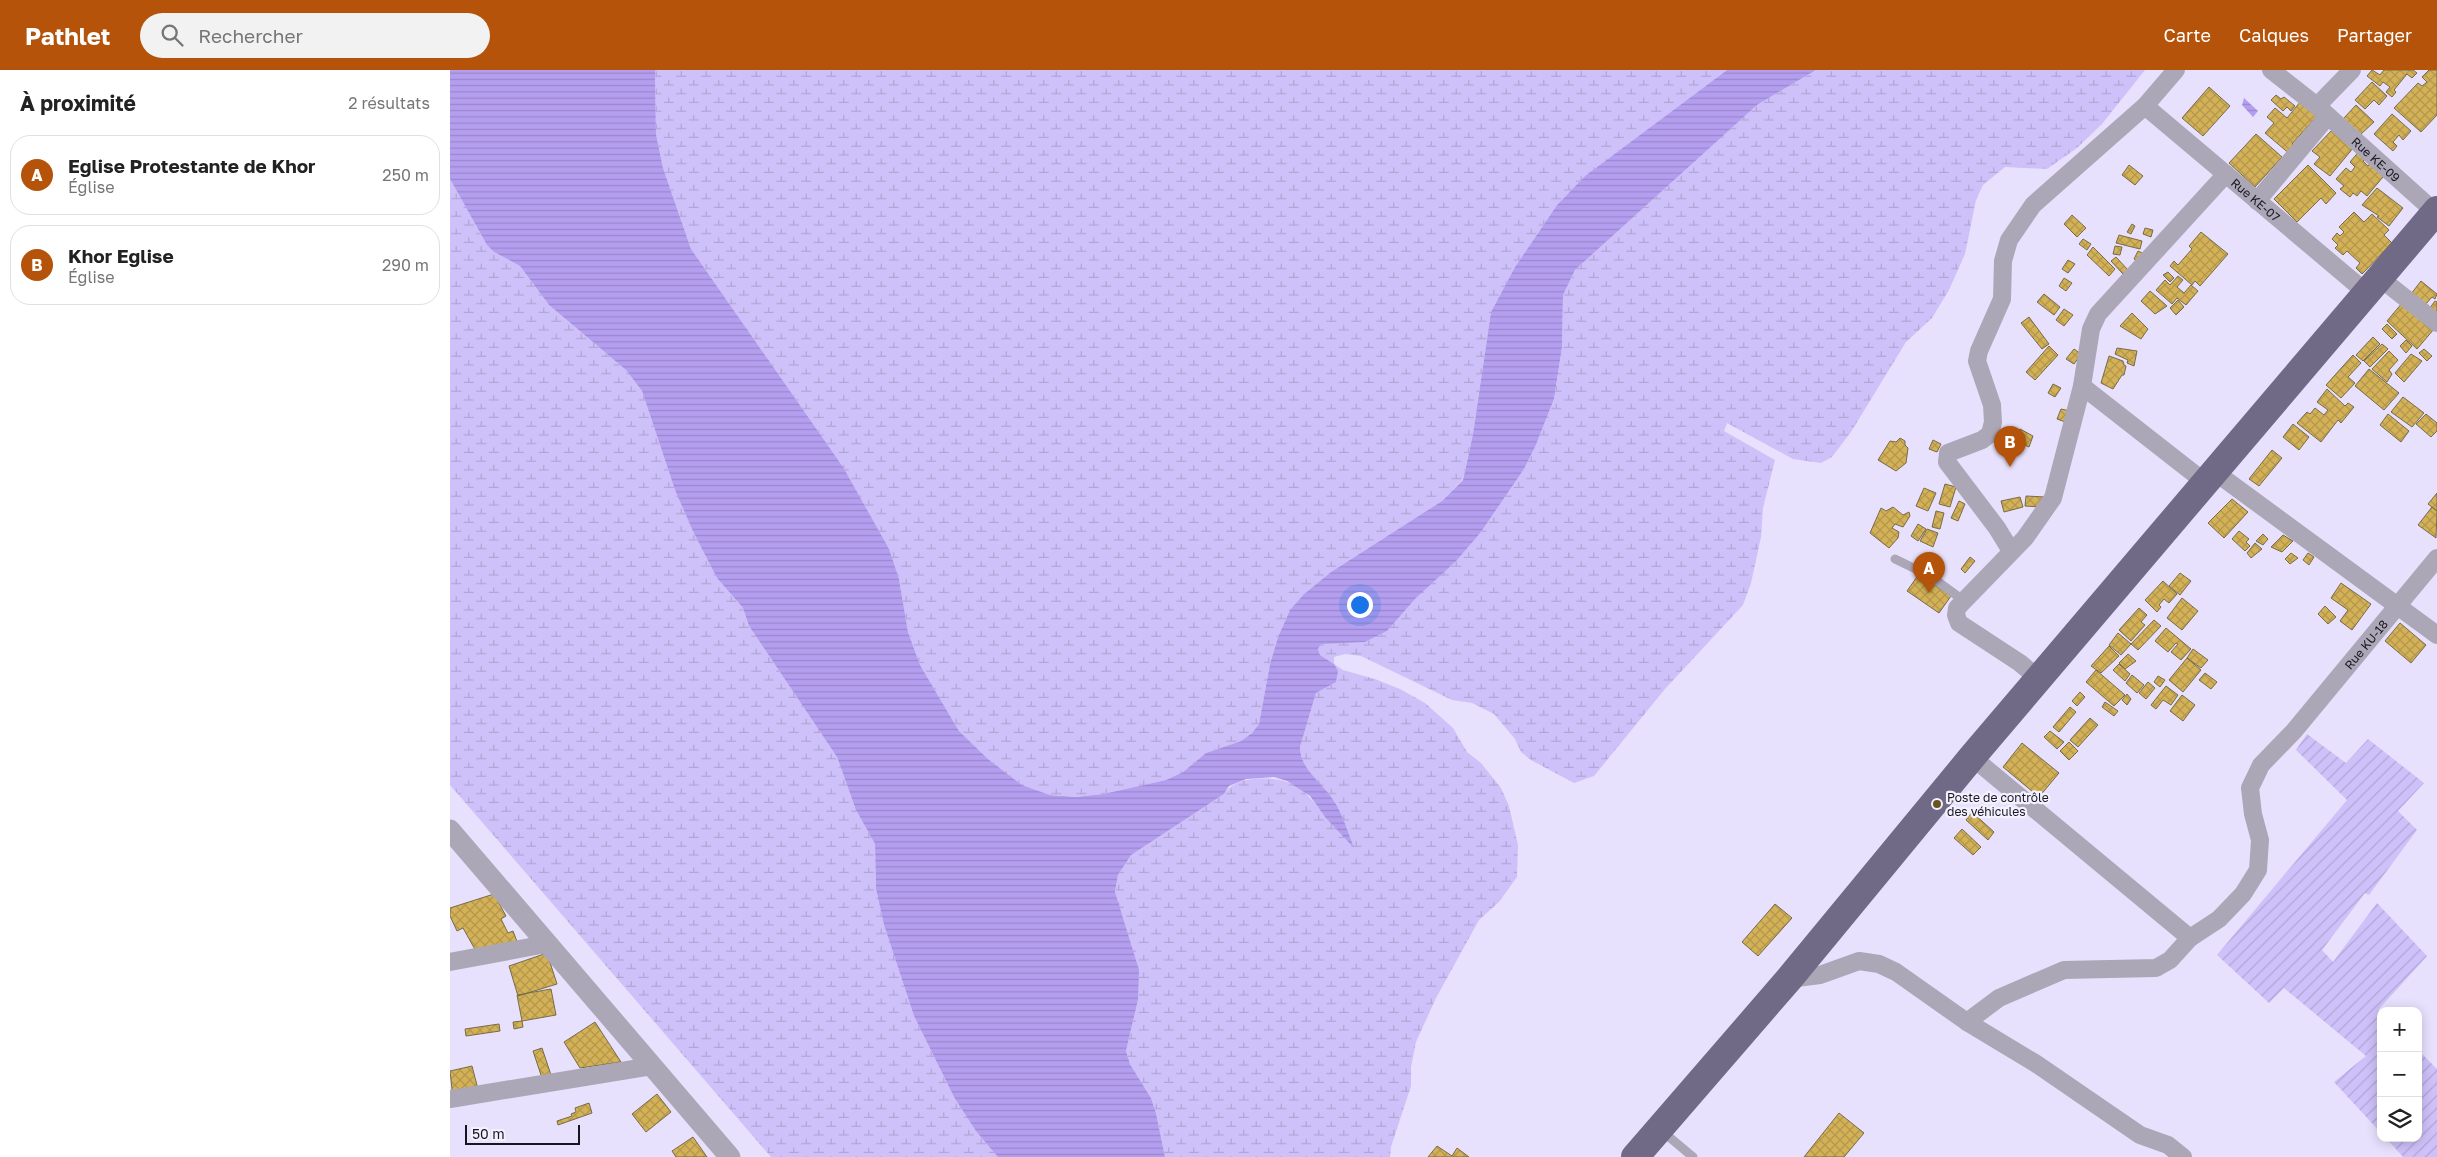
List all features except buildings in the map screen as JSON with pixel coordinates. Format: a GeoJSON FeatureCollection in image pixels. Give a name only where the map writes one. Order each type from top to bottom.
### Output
{"type":"FeatureCollection","features":[{"type":"Feature","properties":{"kind":"highway"},"geometry":{"type":"LineString","coordinates":[[1635,1157],[1789,979],[1972,758],[2436,211]]}},
{"type":"Feature","properties":{"kind":"street"},"geometry":{"type":"LineString","coordinates":[[2011,551],[1997,528],[1947,462],[1948,453],[1982,440],[1990,434],[1993,422],[1992,405],[1977,361],[1979,351],[2002,299],[2003,261],[2009,240],[2033,205],[2145,106],[2176,70]]}},
{"type":"Feature","properties":{"kind":"street","name":"Rue KE-09"},"geometry":{"type":"LineString","coordinates":[[2271,70],[2323,111],[2436,211]]}},
{"type":"Feature","properties":{"kind":"street"},"geometry":{"type":"LineString","coordinates":[[2257,201],[2352,70]]}},
{"type":"Feature","properties":{"kind":"street","name":"Rue KE-07"},"geometry":{"type":"LineString","coordinates":[[2145,106],[2257,201],[2374,286],[2437,323]]}},
{"type":"Feature","properties":{"kind":"street"},"geometry":{"type":"LineString","coordinates":[[2039,679],[2020,663],[1959,623],[1956,615],[1957,608],[2025,538],[2053,498],[2082,386],[2091,329],[2098,314],[2226,174]]}},
{"type":"Feature","properties":{"kind":"street"},"geometry":{"type":"LineString","coordinates":[[2082,386],[2210,477],[2399,605],[2437,635]]}},
{"type":"Feature","properties":{"kind":"street","name":"Rue KU-18"},"geometry":{"type":"LineString","coordinates":[[1967,1022],[1999,998],[2064,970],[2156,968],[2170,960],[2190,938],[2219,919],[2243,894],[2258,870],[2260,840],[2253,814],[2250,788],[2260,765],[2294,731],[2437,558]]}},
{"type":"Feature","properties":{"kind":"street"},"geometry":{"type":"LineString","coordinates":[[1972,758],[2190,938]]}},
{"type":"Feature","properties":{"kind":"street"},"geometry":{"type":"LineString","coordinates":[[450,830],[730,1157]]}},
{"type":"Feature","properties":{"kind":"street"},"geometry":{"type":"LineString","coordinates":[[450,962],[546,944]]}},
{"type":"Feature","properties":{"kind":"street"},"geometry":{"type":"LineString","coordinates":[[1789,979],[1820,975],[1859,961],[1879,964],[1896,972],[1967,1022],[2035,1063],[2140,1135],[2168,1145],[2183,1157]]}},
{"type":"Feature","properties":{"kind":"street"},"geometry":{"type":"LineString","coordinates":[[450,1099],[652,1066]]}},
{"type":"Feature","properties":{"kind":"lane"},"geometry":{"type":"LineString","coordinates":[[1895,559],[1930,576],[1963,600]]}},
{"type":"Feature","properties":{"kind":"lane"},"geometry":{"type":"LineString","coordinates":[[1660,1128],[1693,1157]]}},
{"type":"Feature","properties":{"kind":"green space"},"geometry":{"type":"Polygon","coordinates":[[[655,70],[1727,70],[1585,176],[1557,205],[1515,267],[1491,312],[1473,434],[1463,479],[1442,501],[1331,572],[1304,594],[1290,610],[1278,637],[1270,664],[1259,724],[1252,733],[1241,741],[1206,753],[1183,772],[1166,780],[1103,794],[1076,797],[1050,795],[1022,785],[988,759],[959,731],[920,665],[908,632],[899,579],[843,467],[691,249],[663,168],[656,134],[655,70]]]}},
{"type":"Feature","properties":{"kind":"green space"},"geometry":{"type":"Polygon","coordinates":[[[1816,70],[2145,70],[2102,124],[2077,148],[2047,169],[2005,167],[1983,185],[1976,200],[1965,254],[1949,290],[1932,318],[1906,342],[1851,432],[1832,457],[1821,463],[1793,459],[1727,423],[1724,431],[1775,460],[1763,508],[1761,537],[1751,583],[1743,605],[1665,689],[1594,776],[1574,783],[1531,760],[1521,752],[1515,739],[1494,714],[1472,703],[1452,700],[1361,656],[1345,654],[1334,657],[1334,664],[1320,655],[1318,649],[1321,643],[1365,642],[1387,631],[1416,598],[1481,532],[1524,469],[1554,399],[1562,347],[1563,295],[1575,270],[1757,105],[1816,70]]]}},
{"type":"Feature","properties":{"kind":"green space"},"geometry":{"type":"Polygon","coordinates":[[[450,179],[487,245],[494,252],[520,266],[549,305],[626,370],[642,391],[675,490],[717,578],[743,608],[749,626],[837,757],[856,810],[875,844],[876,889],[884,925],[914,1016],[954,1097],[998,1157],[771,1157],[450,785],[450,179]]]}},
{"type":"Feature","properties":{"kind":"green space"},"geometry":{"type":"Polygon","coordinates":[[[1334,664],[1343,670],[1375,679],[1400,689],[1425,703],[1453,728],[1467,752],[1481,763],[1501,788],[1509,806],[1518,845],[1517,877],[1499,902],[1479,920],[1436,998],[1416,1042],[1411,1067],[1411,1086],[1391,1147],[1390,1157],[1165,1157],[1151,1098],[1130,1064],[1126,1051],[1138,1000],[1115,893],[1118,875],[1130,855],[1224,794],[1233,785],[1245,780],[1278,780],[1296,786],[1311,798],[1325,817],[1335,802],[1308,769],[1301,755],[1300,747],[1316,693],[1335,682],[1334,664]]]}},
{"type":"Feature","properties":{"kind":"green space"},"geometry":{"type":"Polygon","coordinates":[[[2307,734],[2346,763],[2368,739],[2424,783],[2398,811],[2417,830],[2369,895],[2365,893],[2322,950],[2333,962],[2377,903],[2427,956],[2381,1007],[2377,1007],[2377,1129],[2334,1082],[2366,1056],[2284,988],[2269,1003],[2217,955],[2347,800],[2296,750],[2307,734]]]}},
{"type":"Feature","properties":{"kind":"green space"},"geometry":{"type":"Polygon","coordinates":[[[2422,1054],[2437,1069],[2437,1157],[2403,1157],[2390,1142],[2422,1142],[2422,1054]]]}},
{"type":"Feature","properties":{"kind":"shaded area"},"geometry":{"type":"Polygon","coordinates":[[[450,70],[655,70],[656,134],[663,168],[691,249],[843,467],[889,549],[899,579],[908,632],[920,665],[959,731],[988,759],[1022,785],[1050,795],[1076,797],[1103,794],[1166,780],[1183,772],[1206,753],[1241,741],[1252,733],[1259,724],[1270,664],[1278,637],[1290,610],[1304,594],[1331,572],[1442,501],[1463,480],[1473,434],[1491,312],[1515,267],[1557,205],[1585,176],[1727,70],[1816,70],[1757,105],[1575,270],[1563,295],[1562,347],[1554,399],[1524,469],[1481,532],[1456,561],[1416,598],[1387,631],[1365,642],[1321,644],[1318,649],[1320,655],[1334,664],[1338,671],[1336,682],[1316,693],[1300,747],[1301,755],[1308,769],[1337,806],[1354,848],[1325,817],[1310,796],[1287,781],[1274,777],[1246,779],[1229,786],[1224,794],[1131,855],[1118,875],[1115,892],[1139,970],[1138,1000],[1126,1051],[1130,1064],[1151,1098],[1165,1157],[998,1157],[976,1131],[954,1097],[914,1016],[884,925],[876,889],[875,844],[856,810],[837,757],[749,626],[743,608],[717,578],[675,490],[642,391],[626,370],[549,305],[520,266],[494,252],[487,245],[450,179],[450,70]]]}},
{"type":"Feature","properties":{"kind":"shaded area"},"geometry":{"type":"Polygon","coordinates":[[[2244,98],[2258,111],[2253,117],[2242,105],[2244,98]]]}},
{"type":"Feature","properties":{"kind":"place","name":"Khor Eglise"},"geometry":{"type":"Point","coordinates":[2010,467]}},
{"type":"Feature","properties":{"kind":"place","name":"Eglise Protestante de Khor"},"geometry":{"type":"Point","coordinates":[1929,593]}},
{"type":"Feature","properties":{"kind":"place","name":"Poste de contrôle des véhicules"},"geometry":{"type":"Point","coordinates":[1937,804]}}]}
